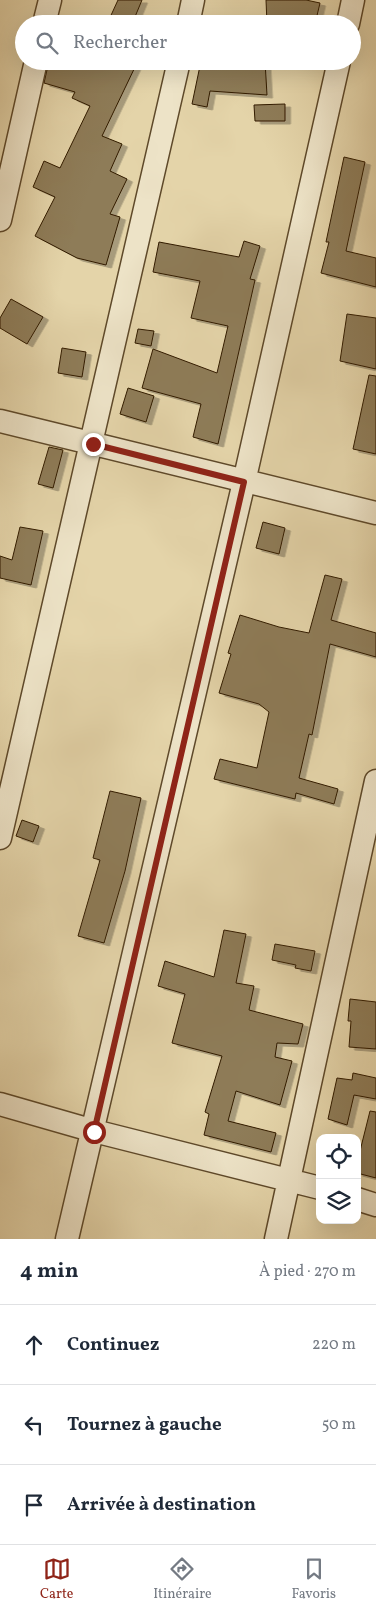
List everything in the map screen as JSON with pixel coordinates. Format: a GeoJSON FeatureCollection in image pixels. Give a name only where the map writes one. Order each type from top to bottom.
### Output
{"type":"FeatureCollection","features":[{"type":"Feature","properties":{"kind":"street"},"geometry":{"type":"LineString","coordinates":[[46,15],[50,0]]}},
{"type":"Feature","properties":{"kind":"street"},"geometry":{"type":"LineString","coordinates":[[190,15],[193,0]]}},
{"type":"Feature","properties":{"kind":"street"},"geometry":{"type":"LineString","coordinates":[[350,15],[353,0]]}},
{"type":"Feature","properties":{"kind":"street"},"geometry":{"type":"LineString","coordinates":[[0,220],[34,70]]}},
{"type":"Feature","properties":{"kind":"street"},"geometry":{"type":"LineString","coordinates":[[0,838],[93,444],[177,70]]}},
{"type":"Feature","properties":{"kind":"street"},"geometry":{"type":"LineString","coordinates":[[67,1239],[94,1132],[337,70]]}},
{"type":"Feature","properties":{"kind":"street"},"geometry":{"type":"LineString","coordinates":[[0,420],[244,482],[376,513]]}},
{"type":"Feature","properties":{"kind":"street"},"geometry":{"type":"LineString","coordinates":[[276,1239],[376,780]]}},
{"type":"Feature","properties":{"kind":"street"},"geometry":{"type":"LineString","coordinates":[[0,1104],[94,1132],[316,1187]]}},
{"type":"Feature","properties":{"kind":"street"},"geometry":{"type":"LineString","coordinates":[[361,1200],[376,1205]]}},
{"type":"Feature","properties":{"kind":"building"},"geometry":{"type":"Polygon","coordinates":[[[118,0],[142,0],[136,15],[111,15],[118,0]]]}},
{"type":"Feature","properties":{"kind":"building"},"geometry":{"type":"Polygon","coordinates":[[[266,0],[306,0],[320,3],[317,15],[267,15],[266,0]]]}},
{"type":"Feature","properties":{"kind":"building"},"geometry":{"type":"Polygon","coordinates":[[[47,70],[134,70],[102,136],[122,144],[110,171],[127,179],[110,214],[120,217],[106,265],[77,258],[35,236],[55,197],[33,187],[44,161],[60,168],[90,106],[72,98],[75,92],[44,83],[47,70]]]}},
{"type":"Feature","properties":{"kind":"building"},"geometry":{"type":"Polygon","coordinates":[[[199,70],[266,70],[267,95],[210,91],[207,107],[192,104],[199,70]]]}},
{"type":"Feature","properties":{"kind":"building"},"geometry":{"type":"Polygon","coordinates":[[[285,104],[285,121],[255,121],[254,105],[285,104]]]}},
{"type":"Feature","properties":{"kind":"building"},"geometry":{"type":"Polygon","coordinates":[[[344,157],[365,162],[346,251],[376,258],[376,287],[321,273],[329,242],[326,242],[344,157]]]}},
{"type":"Feature","properties":{"kind":"building"},"geometry":{"type":"Polygon","coordinates":[[[244,241],[260,246],[250,279],[255,280],[218,444],[193,437],[201,404],[142,388],[153,349],[217,373],[228,326],[191,318],[200,281],[153,272],[159,242],[239,257],[244,241]]]}},
{"type":"Feature","properties":{"kind":"building"},"geometry":{"type":"Polygon","coordinates":[[[11,299],[43,317],[27,344],[0,328],[0,318],[11,299]]]}},
{"type":"Feature","properties":{"kind":"building"},"geometry":{"type":"Polygon","coordinates":[[[347,314],[376,318],[376,369],[340,361],[347,314]]]}},
{"type":"Feature","properties":{"kind":"building"},"geometry":{"type":"Polygon","coordinates":[[[138,329],[154,331],[151,346],[135,343],[138,329]]]}},
{"type":"Feature","properties":{"kind":"building"},"geometry":{"type":"Polygon","coordinates":[[[62,348],[86,352],[82,377],[58,373],[62,348]]]}},
{"type":"Feature","properties":{"kind":"building"},"geometry":{"type":"Polygon","coordinates":[[[369,375],[376,376],[376,454],[353,449],[369,375]]]}},
{"type":"Feature","properties":{"kind":"building"},"geometry":{"type":"Polygon","coordinates":[[[128,388],[154,396],[146,422],[120,414],[128,388]]]}},
{"type":"Feature","properties":{"kind":"building"},"geometry":{"type":"Polygon","coordinates":[[[49,447],[63,450],[53,488],[38,484],[49,447]]]}},
{"type":"Feature","properties":{"kind":"building"},"geometry":{"type":"Polygon","coordinates":[[[263,522],[285,528],[279,554],[256,548],[263,522]]]}},
{"type":"Feature","properties":{"kind":"building"},"geometry":{"type":"Polygon","coordinates":[[[20,527],[43,531],[31,585],[0,578],[0,556],[12,560],[20,527]]]}},
{"type":"Feature","properties":{"kind":"building"},"geometry":{"type":"Polygon","coordinates":[[[325,575],[342,579],[331,620],[376,633],[376,657],[330,644],[312,735],[309,734],[299,778],[338,789],[334,804],[296,793],[295,799],[214,779],[220,759],[257,768],[269,712],[259,704],[219,693],[231,654],[228,653],[240,615],[279,627],[309,633],[325,575]]]}},
{"type":"Feature","properties":{"kind":"building"},"geometry":{"type":"Polygon","coordinates":[[[110,791],[141,798],[125,871],[104,943],[78,936],[100,860],[93,858],[110,791]]]}},
{"type":"Feature","properties":{"kind":"building"},"geometry":{"type":"Polygon","coordinates":[[[22,820],[39,826],[33,842],[16,836],[22,820]]]}},
{"type":"Feature","properties":{"kind":"building"},"geometry":{"type":"Polygon","coordinates":[[[224,930],[246,934],[236,983],[254,986],[249,1010],[303,1024],[298,1044],[277,1043],[275,1057],[292,1061],[280,1105],[236,1091],[228,1121],[276,1133],[271,1152],[204,1135],[209,1114],[205,1112],[222,1056],[172,1043],[185,994],[158,986],[165,961],[214,977],[224,930]]]}},
{"type":"Feature","properties":{"kind":"building"},"geometry":{"type":"Polygon","coordinates":[[[275,944],[315,951],[311,971],[295,968],[296,965],[272,960],[275,944]]]}},
{"type":"Feature","properties":{"kind":"building"},"geometry":{"type":"Polygon","coordinates":[[[350,999],[376,1002],[376,1049],[349,1047],[351,1021],[348,1021],[350,999]]]}},
{"type":"Feature","properties":{"kind":"building"},"geometry":{"type":"Polygon","coordinates":[[[353,1073],[376,1078],[376,1099],[354,1095],[347,1125],[328,1119],[337,1078],[352,1080],[353,1073]]]}},
{"type":"Feature","properties":{"kind":"building"},"geometry":{"type":"Polygon","coordinates":[[[370,1111],[376,1112],[376,1178],[361,1174],[361,1147],[370,1111]]]}},
{"type":"Feature","properties":{"kind":"route"},"geometry":{"type":"LineString","coordinates":[[93,444],[244,482],[94,1132]]}}]}
